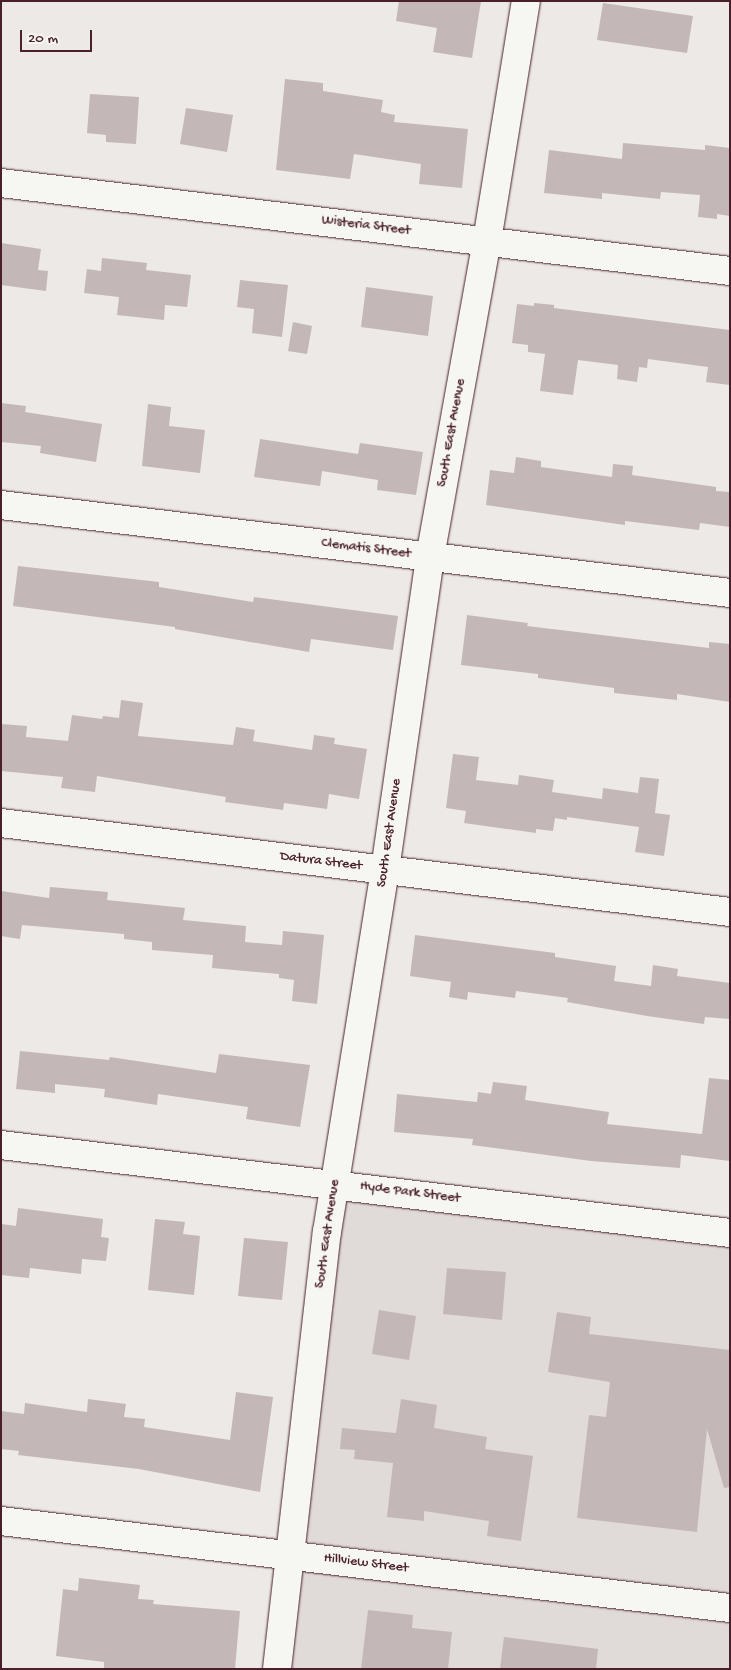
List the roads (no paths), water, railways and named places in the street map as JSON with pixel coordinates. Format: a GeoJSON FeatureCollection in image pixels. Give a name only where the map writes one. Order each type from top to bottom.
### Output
{"type":"FeatureCollection","features":[{"type":"Feature","properties":{"kind":"street","name":"South East Avenue"},"geometry":{"type":"LineString","coordinates":[[277,1669],[335,1184],[385,870],[430,556],[487,241],[526,1]]}},
{"type":"Feature","properties":{"kind":"street","name":"Wisteria Street"},"geometry":{"type":"LineString","coordinates":[[1,183],[730,271]]}},
{"type":"Feature","properties":{"kind":"street","name":"Clematis Street"},"geometry":{"type":"LineString","coordinates":[[1,505],[730,593]]}},
{"type":"Feature","properties":{"kind":"street","name":"Datura Street"},"geometry":{"type":"LineString","coordinates":[[1,823],[730,912]]}},
{"type":"Feature","properties":{"kind":"street","name":"Hyde Park Street"},"geometry":{"type":"LineString","coordinates":[[1,1145],[730,1233]]}},
{"type":"Feature","properties":{"kind":"street","name":"Hillview Street"},"geometry":{"type":"LineString","coordinates":[[1,1521],[730,1608]]}}]}
